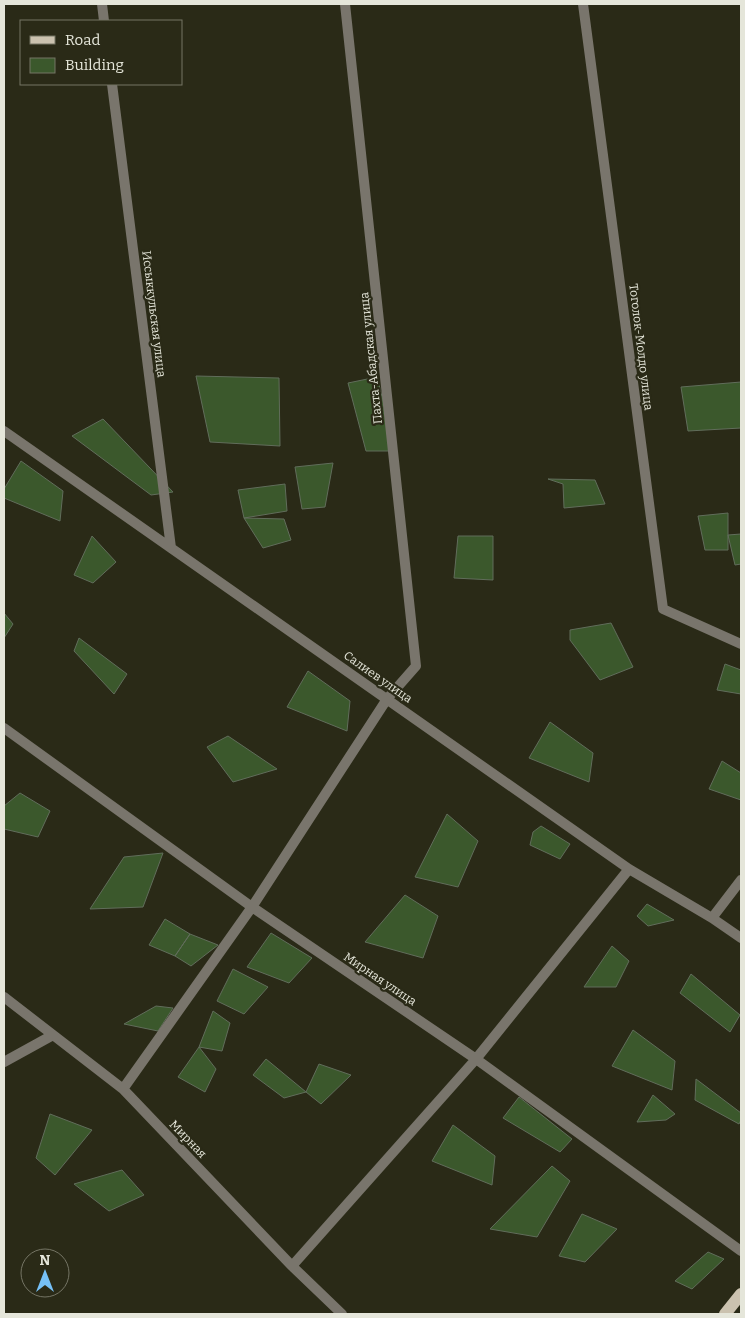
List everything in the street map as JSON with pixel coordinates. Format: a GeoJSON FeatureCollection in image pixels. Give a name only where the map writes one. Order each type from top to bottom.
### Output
{"type":"FeatureCollection","features":[{"type":"Feature","properties":{"kind":"main road"},"geometry":{"type":"LineString","coordinates":[[725,1314],[741,1294]]}},
{"type":"Feature","properties":{"kind":"street"},"geometry":{"type":"LineString","coordinates":[[102,4],[104,20]]}},
{"type":"Feature","properties":{"kind":"street","name":"Пахта-Абадская улица"},"geometry":{"type":"LineString","coordinates":[[123,1089],[252,906],[387,699],[416,666],[345,4]]}},
{"type":"Feature","properties":{"kind":"street","name":"Тоголок-Молдо улица"},"geometry":{"type":"LineString","coordinates":[[584,4],[663,609],[741,644]]}},
{"type":"Feature","properties":{"kind":"street","name":"Иссыккульская улица"},"geometry":{"type":"LineString","coordinates":[[112,85],[171,548]]}},
{"type":"Feature","properties":{"kind":"street","name":"Салиев улица"},"geometry":{"type":"LineString","coordinates":[[4,431],[629,869],[712,918],[741,938]]}},
{"type":"Feature","properties":{"kind":"street","name":"Мирная улица"},"geometry":{"type":"LineString","coordinates":[[4,728],[252,906],[476,1059],[741,1251]]}},
{"type":"Feature","properties":{"kind":"street"},"geometry":{"type":"LineString","coordinates":[[292,1266],[476,1059],[629,869]]}},
{"type":"Feature","properties":{"kind":"street"},"geometry":{"type":"LineString","coordinates":[[712,918],[741,880]]}},
{"type":"Feature","properties":{"kind":"street","name":"Мирная"},"geometry":{"type":"LineString","coordinates":[[4,996],[123,1089],[292,1266],[342,1314]]}},
{"type":"Feature","properties":{"kind":"street"},"geometry":{"type":"LineString","coordinates":[[4,1062],[53,1035]]}},
{"type":"Feature","properties":{"kind":"building"},"geometry":{"type":"Polygon","coordinates":[[[196,376],[279,378],[280,446],[210,442],[196,376]]]}},
{"type":"Feature","properties":{"kind":"building"},"geometry":{"type":"Polygon","coordinates":[[[377,377],[396,451],[366,451],[348,383],[377,377]]]}},
{"type":"Feature","properties":{"kind":"building"},"geometry":{"type":"Polygon","coordinates":[[[741,382],[741,428],[688,431],[681,387],[741,382]]]}},
{"type":"Feature","properties":{"kind":"building"},"geometry":{"type":"Polygon","coordinates":[[[103,419],[173,492],[151,495],[72,436],[103,419]]]}},
{"type":"Feature","properties":{"kind":"building"},"geometry":{"type":"Polygon","coordinates":[[[21,461],[63,491],[60,521],[4,498],[4,489],[21,461]]]}},
{"type":"Feature","properties":{"kind":"building"},"geometry":{"type":"Polygon","coordinates":[[[333,463],[325,507],[302,509],[295,467],[333,463]]]}},
{"type":"Feature","properties":{"kind":"building"},"geometry":{"type":"Polygon","coordinates":[[[548,479],[595,480],[605,504],[564,508],[563,484],[548,479]]]}},
{"type":"Feature","properties":{"kind":"building"},"geometry":{"type":"Polygon","coordinates":[[[285,484],[287,511],[244,518],[238,490],[285,484]]]}},
{"type":"Feature","properties":{"kind":"building"},"geometry":{"type":"Polygon","coordinates":[[[728,513],[728,550],[705,550],[698,516],[728,513]]]}},
{"type":"Feature","properties":{"kind":"building"},"geometry":{"type":"Polygon","coordinates":[[[244,518],[284,519],[291,540],[263,548],[244,518]]]}},
{"type":"Feature","properties":{"kind":"building"},"geometry":{"type":"Polygon","coordinates":[[[741,534],[741,564],[735,565],[728,535],[741,534]]]}},
{"type":"Feature","properties":{"kind":"building"},"geometry":{"type":"Polygon","coordinates":[[[92,536],[116,562],[93,583],[74,575],[92,536]]]}},
{"type":"Feature","properties":{"kind":"building"},"geometry":{"type":"Polygon","coordinates":[[[458,536],[493,536],[493,580],[454,578],[458,536]]]}},
{"type":"Feature","properties":{"kind":"building"},"geometry":{"type":"Polygon","coordinates":[[[4,613],[13,624],[4,638],[4,613]]]}},
{"type":"Feature","properties":{"kind":"building"},"geometry":{"type":"Polygon","coordinates":[[[611,623],[633,667],[600,680],[570,640],[570,630],[611,623]]]}},
{"type":"Feature","properties":{"kind":"building"},"geometry":{"type":"Polygon","coordinates":[[[79,638],[127,674],[114,694],[74,651],[79,638]]]}},
{"type":"Feature","properties":{"kind":"building"},"geometry":{"type":"Polygon","coordinates":[[[725,664],[741,670],[741,694],[717,690],[725,664]]]}},
{"type":"Feature","properties":{"kind":"building"},"geometry":{"type":"Polygon","coordinates":[[[308,671],[350,701],[347,731],[287,707],[308,671]]]}},
{"type":"Feature","properties":{"kind":"building"},"geometry":{"type":"Polygon","coordinates":[[[550,722],[593,753],[589,782],[529,758],[550,722]]]}},
{"type":"Feature","properties":{"kind":"building"},"geometry":{"type":"Polygon","coordinates":[[[228,736],[277,769],[233,782],[207,747],[228,736]]]}},
{"type":"Feature","properties":{"kind":"building"},"geometry":{"type":"Polygon","coordinates":[[[722,761],[741,773],[741,800],[709,789],[722,761]]]}},
{"type":"Feature","properties":{"kind":"building"},"geometry":{"type":"Polygon","coordinates":[[[20,793],[50,811],[38,837],[4,829],[4,806],[20,793]]]}},
{"type":"Feature","properties":{"kind":"building"},"geometry":{"type":"Polygon","coordinates":[[[447,814],[478,841],[458,887],[415,877],[447,814]]]}},
{"type":"Feature","properties":{"kind":"building"},"geometry":{"type":"Polygon","coordinates":[[[541,826],[570,844],[560,859],[530,845],[533,832],[541,826]]]}},
{"type":"Feature","properties":{"kind":"building"},"geometry":{"type":"Polygon","coordinates":[[[163,853],[143,907],[90,909],[124,857],[163,853]]]}},
{"type":"Feature","properties":{"kind":"building"},"geometry":{"type":"Polygon","coordinates":[[[405,895],[438,916],[423,958],[365,942],[405,895]]]}},
{"type":"Feature","properties":{"kind":"building"},"geometry":{"type":"Polygon","coordinates":[[[647,904],[674,920],[648,926],[637,916],[647,904]]]}},
{"type":"Feature","properties":{"kind":"building"},"geometry":{"type":"Polygon","coordinates":[[[165,919],[190,934],[175,956],[149,945],[165,919]]]}},
{"type":"Feature","properties":{"kind":"building"},"geometry":{"type":"Polygon","coordinates":[[[271,933],[312,958],[289,983],[247,967],[271,933]]]}},
{"type":"Feature","properties":{"kind":"building"},"geometry":{"type":"Polygon","coordinates":[[[190,934],[218,945],[191,966],[175,956],[190,934]]]}},
{"type":"Feature","properties":{"kind":"building"},"geometry":{"type":"Polygon","coordinates":[[[612,946],[629,961],[616,987],[584,987],[612,946]]]}},
{"type":"Feature","properties":{"kind":"building"},"geometry":{"type":"Polygon","coordinates":[[[233,969],[268,987],[244,1014],[217,1001],[233,969]]]}},
{"type":"Feature","properties":{"kind":"building"},"geometry":{"type":"Polygon","coordinates":[[[691,974],[740,1015],[730,1032],[680,993],[691,974]]]}},
{"type":"Feature","properties":{"kind":"building"},"geometry":{"type":"Polygon","coordinates":[[[156,1006],[173,1008],[158,1031],[124,1024],[156,1006]]]}},
{"type":"Feature","properties":{"kind":"building"},"geometry":{"type":"Polygon","coordinates":[[[213,1011],[230,1023],[222,1051],[199,1047],[213,1011]]]}},
{"type":"Feature","properties":{"kind":"building"},"geometry":{"type":"Polygon","coordinates":[[[633,1030],[675,1061],[672,1090],[612,1066],[633,1030]]]}},
{"type":"Feature","properties":{"kind":"building"},"geometry":{"type":"Polygon","coordinates":[[[199,1047],[216,1069],[205,1092],[178,1077],[199,1047]]]}},
{"type":"Feature","properties":{"kind":"building"},"geometry":{"type":"Polygon","coordinates":[[[266,1059],[306,1092],[284,1098],[253,1075],[266,1059]]]}},
{"type":"Feature","properties":{"kind":"building"},"geometry":{"type":"Polygon","coordinates":[[[319,1064],[351,1075],[321,1104],[306,1092],[319,1064]]]}},
{"type":"Feature","properties":{"kind":"building"},"geometry":{"type":"Polygon","coordinates":[[[696,1079],[741,1113],[739,1124],[695,1100],[696,1079]]]}},
{"type":"Feature","properties":{"kind":"building"},"geometry":{"type":"Polygon","coordinates":[[[653,1095],[675,1114],[666,1120],[637,1122],[653,1095]]]}},
{"type":"Feature","properties":{"kind":"building"},"geometry":{"type":"Polygon","coordinates":[[[519,1097],[572,1139],[560,1152],[503,1118],[519,1097]]]}},
{"type":"Feature","properties":{"kind":"building"},"geometry":{"type":"Polygon","coordinates":[[[50,1114],[92,1130],[55,1175],[36,1158],[50,1114]]]}},
{"type":"Feature","properties":{"kind":"building"},"geometry":{"type":"Polygon","coordinates":[[[453,1125],[495,1156],[492,1185],[432,1161],[453,1125]]]}},
{"type":"Feature","properties":{"kind":"building"},"geometry":{"type":"Polygon","coordinates":[[[552,1166],[570,1181],[537,1237],[490,1229],[552,1166]]]}},
{"type":"Feature","properties":{"kind":"building"},"geometry":{"type":"Polygon","coordinates":[[[122,1170],[144,1195],[109,1211],[74,1184],[122,1170]]]}},
{"type":"Feature","properties":{"kind":"building"},"geometry":{"type":"Polygon","coordinates":[[[582,1214],[617,1229],[585,1262],[559,1256],[582,1214]]]}},
{"type":"Feature","properties":{"kind":"building"},"geometry":{"type":"Polygon","coordinates":[[[708,1252],[724,1259],[692,1289],[675,1281],[708,1252]]]}}]}
